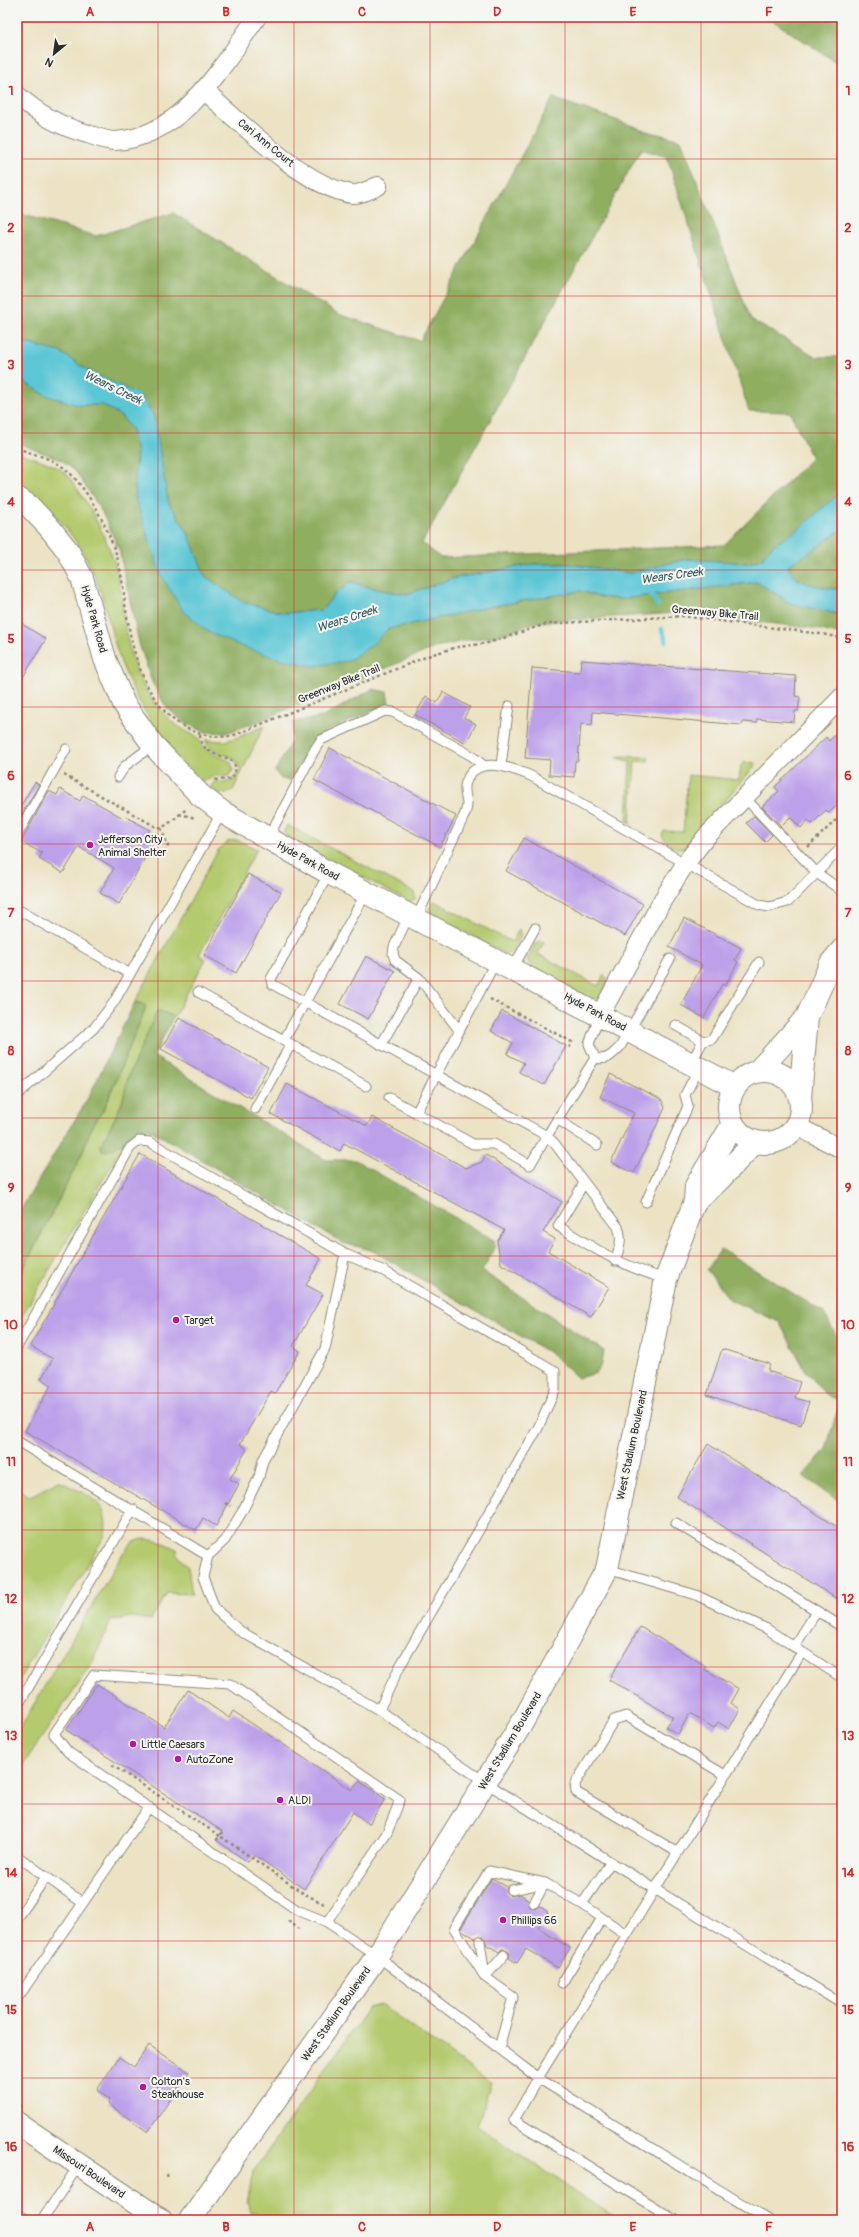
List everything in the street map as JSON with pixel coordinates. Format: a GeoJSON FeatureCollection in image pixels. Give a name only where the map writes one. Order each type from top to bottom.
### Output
{"type":"FeatureCollection","features":[{"type":"Feature","properties":{"kind":"main road","name":"Hyde Park Road"},"geometry":{"type":"LineString","coordinates":[[17,498],[29,506],[49,527],[68,551],[82,578],[105,659],[122,697],[153,745],[200,795],[222,812],[329,873],[505,964],[735,1087]]}},
{"type":"Feature","properties":{"kind":"main road"},"geometry":{"type":"LineString","coordinates":[[807,1017],[800,1098],[801,1112],[796,1126],[785,1137],[771,1143],[755,1142],[741,1134],[733,1124],[729,1112],[730,1099],[735,1087],[745,1078],[757,1072],[807,1017],[832,962],[842,950]]}},
{"type":"Feature","properties":{"kind":"main road"},"geometry":{"type":"LineString","coordinates":[[757,1072],[770,1072],[783,1076],[794,1086],[800,1098]]}},
{"type":"Feature","properties":{"kind":"main road","name":"West Stadium Boulevard"},"geometry":{"type":"LineString","coordinates":[[190,2220],[377,1956],[522,1723],[607,1569],[666,1279],[695,1201],[696,1186],[733,1124]]}},
{"type":"Feature","properties":{"kind":"main road","name":"West Stadium Boulevard"},"geometry":{"type":"LineString","coordinates":[[695,1201],[717,1182],[755,1142]]}},
{"type":"Feature","properties":{"kind":"main road","name":"Missouri Boulevard"},"geometry":{"type":"LineString","coordinates":[[17,2123],[161,2220]]}},
{"type":"Feature","properties":{"kind":"street"},"geometry":{"type":"LineString","coordinates":[[17,95],[32,109],[69,129],[113,141],[137,138],[164,125],[204,91],[257,17]]}},
{"type":"Feature","properties":{"kind":"street","name":"Cari Ann Court"},"geometry":{"type":"LineString","coordinates":[[204,91],[282,158],[330,188],[354,195],[378,186]]}},
{"type":"Feature","properties":{"kind":"street"},"geometry":{"type":"LineString","coordinates":[[600,1015],[662,900],[685,864],[706,837],[842,697]]}},
{"type":"Feature","properties":{"kind":"street"},"geometry":{"type":"LineString","coordinates":[[796,1126],[842,1149]]}},
{"type":"Feature","properties":{"kind":"lane"},"geometry":{"type":"LineString","coordinates":[[501,765],[509,706]]}},
{"type":"Feature","properties":{"kind":"lane"},"geometry":{"type":"LineString","coordinates":[[268,838],[315,749],[322,740],[385,711],[390,711],[400,715],[472,756],[483,765]]}},
{"type":"Feature","properties":{"kind":"lane"},"geometry":{"type":"LineString","coordinates":[[118,777],[125,766],[153,745]]}},
{"type":"Feature","properties":{"kind":"lane"},"geometry":{"type":"LineString","coordinates":[[17,835],[66,748]]}},
{"type":"Feature","properties":{"kind":"lane"},"geometry":{"type":"LineString","coordinates":[[459,1030],[419,978],[400,966],[393,954],[396,940],[412,917],[463,818],[467,808],[466,782],[472,773],[483,765],[501,765],[531,776],[759,905],[769,907],[788,902],[842,847]]}},
{"type":"Feature","properties":{"kind":"lane"},"geometry":{"type":"LineString","coordinates":[[744,797],[817,873],[842,891]]}},
{"type":"Feature","properties":{"kind":"lane"},"geometry":{"type":"LineString","coordinates":[[17,1095],[94,1028],[114,1002],[222,812]]}},
{"type":"Feature","properties":{"kind":"lane"},"geometry":{"type":"LineString","coordinates":[[329,873],[271,979],[272,984],[435,1076],[547,1136],[555,1144],[618,1227],[621,1236],[621,1243],[615,1261]]}},
{"type":"Feature","properties":{"kind":"lane"},"geometry":{"type":"LineString","coordinates":[[255,1109],[288,1042],[304,1003],[366,893]]}},
{"type":"Feature","properties":{"kind":"lane"},"geometry":{"type":"LineString","coordinates":[[17,909],[130,974]]}},
{"type":"Feature","properties":{"kind":"lane"},"geometry":{"type":"LineString","coordinates":[[416,1113],[479,993],[535,928]]}},
{"type":"Feature","properties":{"kind":"lane"},"geometry":{"type":"LineString","coordinates":[[595,1058],[603,1060],[611,1057],[620,1047],[670,958]]}},
{"type":"Feature","properties":{"kind":"lane"},"geometry":{"type":"LineString","coordinates":[[675,1025],[703,1041],[712,1039],[759,962]]}},
{"type":"Feature","properties":{"kind":"lane"},"geometry":{"type":"LineString","coordinates":[[381,1045],[419,978]]}},
{"type":"Feature","properties":{"kind":"lane"},"geometry":{"type":"LineString","coordinates":[[198,992],[366,1086]]}},
{"type":"Feature","properties":{"kind":"lane"},"geometry":{"type":"LineString","coordinates":[[595,1058],[589,1044],[592,1031],[600,1015]]}},
{"type":"Feature","properties":{"kind":"lane"},"geometry":{"type":"LineString","coordinates":[[646,1202],[688,1106],[685,1095],[703,1041]]}},
{"type":"Feature","properties":{"kind":"lane"},"geometry":{"type":"LineString","coordinates":[[389,1098],[473,1144],[494,1144],[530,1164],[595,1058]]}},
{"type":"Feature","properties":{"kind":"lane"},"geometry":{"type":"LineString","coordinates":[[557,1119],[597,1145]]}},
{"type":"Feature","properties":{"kind":"lane"},"geometry":{"type":"LineString","coordinates":[[17,1347],[130,1148],[139,1141],[150,1142],[345,1254],[384,1271],[555,1371],[555,1390],[538,1428],[403,1662],[379,1710]]}},
{"type":"Feature","properties":{"kind":"lane"},"geometry":{"type":"LineString","coordinates":[[584,1183],[558,1226],[615,1261],[636,1271],[666,1279]]}},
{"type":"Feature","properties":{"kind":"lane"},"geometry":{"type":"LineString","coordinates":[[345,1254],[324,1349],[263,1460],[259,1477],[242,1512],[225,1540],[208,1556],[203,1577],[215,1609],[240,1631],[379,1710],[485,1782],[611,1862],[842,2004]]}},
{"type":"Feature","properties":{"kind":"lane"},"geometry":{"type":"LineString","coordinates":[[17,1440],[208,1556]]}},
{"type":"Feature","properties":{"kind":"lane"},"geometry":{"type":"LineString","coordinates":[[17,1707],[133,1510]]}},
{"type":"Feature","properties":{"kind":"lane"},"geometry":{"type":"LineString","coordinates":[[676,1523],[842,1627]]}},
{"type":"Feature","properties":{"kind":"lane"},"geometry":{"type":"LineString","coordinates":[[607,1569],[696,1595],[767,1629],[842,1678]]}},
{"type":"Feature","properties":{"kind":"lane"},"geometry":{"type":"LineString","coordinates":[[675,2220],[514,2120],[538,2078],[725,1775],[798,1650],[817,1611]]}},
{"type":"Feature","properties":{"kind":"lane"},"geometry":{"type":"LineString","coordinates":[[327,1922],[387,1833],[400,1800],[230,1684],[94,1675],[54,1734],[68,1752],[297,1910],[327,1922],[377,1956],[538,2078],[768,2220]]}},
{"type":"Feature","properties":{"kind":"lane"},"geometry":{"type":"LineString","coordinates":[[677,1852],[576,1792],[575,1784],[614,1720],[626,1716],[725,1775]]}},
{"type":"Feature","properties":{"kind":"lane"},"geometry":{"type":"LineString","coordinates":[[17,1999],[149,1807]]}},
{"type":"Feature","properties":{"kind":"lane"},"geometry":{"type":"LineString","coordinates":[[17,1856],[83,1903]]}},
{"type":"Feature","properties":{"kind":"lane"},"geometry":{"type":"LineString","coordinates":[[582,1904],[611,1862]]}},
{"type":"Feature","properties":{"kind":"lane"},"geometry":{"type":"LineString","coordinates":[[499,2048],[513,1997],[485,1977],[454,1928],[489,1871],[545,1883],[582,1904],[627,1935]]}},
{"type":"Feature","properties":{"kind":"lane"},"geometry":{"type":"LineString","coordinates":[[17,1919],[46,1877]]}},
{"type":"Feature","properties":{"kind":"lane"},"geometry":{"type":"LineString","coordinates":[[512,1890],[545,1883]]}},
{"type":"Feature","properties":{"kind":"lane"},"geometry":{"type":"LineString","coordinates":[[534,1903],[545,1883]]}},
{"type":"Feature","properties":{"kind":"lane"},"geometry":{"type":"LineString","coordinates":[[562,1983],[602,1918]]}},
{"type":"Feature","properties":{"kind":"lane"},"geometry":{"type":"LineString","coordinates":[[480,1941],[485,1977]]}},
{"type":"Feature","properties":{"kind":"lane"},"geometry":{"type":"LineString","coordinates":[[485,1977],[504,1955]]}},
{"type":"Feature","properties":{"kind":"lane"},"geometry":{"type":"LineString","coordinates":[[42,2220],[79,2165]]}},
{"type":"Feature","properties":{"kind":"lane"},"geometry":{"type":"LineString","coordinates":[[17,2214],[27,2220]]}},
{"type":"Feature","properties":{"kind":"path","name":"Greenway Bike Trail"},"geometry":{"type":"LineString","coordinates":[[17,448],[50,460],[64,468],[73,476],[90,500],[115,550],[121,572],[132,643],[148,686],[164,713],[175,722],[200,735],[211,737],[232,736],[433,654],[458,647],[488,643],[546,624],[682,616],[821,634],[842,639]]}},
{"type":"Feature","properties":{"kind":"path"},"geometry":{"type":"LineString","coordinates":[[54,770],[155,827],[161,828],[169,824],[178,814],[192,806],[214,779],[226,781],[231,779],[236,771],[234,763],[230,759],[214,755],[206,749],[200,735]]}},
{"type":"Feature","properties":{"kind":"path"},"geometry":{"type":"LineString","coordinates":[[178,814],[196,818]]}},
{"type":"Feature","properties":{"kind":"path"},"geometry":{"type":"LineString","coordinates":[[800,855],[842,814]]}},
{"type":"Feature","properties":{"kind":"path"},"geometry":{"type":"LineString","coordinates":[[161,828],[168,846],[162,857]]}},
{"type":"Feature","properties":{"kind":"path"},"geometry":{"type":"LineString","coordinates":[[479,993],[572,1042],[569,1048]]}},
{"type":"Feature","properties":{"kind":"path"},"geometry":{"type":"LineString","coordinates":[[110,1763],[303,1893],[335,1910]]}},
{"type":"Feature","properties":{"kind":"path"},"geometry":{"type":"LineString","coordinates":[[220,1836],[222,1832]]}},
{"type":"Feature","properties":{"kind":"path"},"geometry":{"type":"LineString","coordinates":[[167,2174],[168,2178]]}},
{"type":"Feature","properties":{"kind":"green space"},"geometry":{"type":"Polygon","coordinates":[[[767,17],[842,17],[842,66],[767,17]]]}},
{"type":"Feature","properties":{"kind":"green space"},"geometry":{"type":"Polygon","coordinates":[[[553,98],[650,132],[681,140],[751,320],[817,357],[842,357],[842,590],[818,586],[802,581],[791,572],[788,565],[794,561],[762,559],[748,563],[686,559],[630,573],[569,564],[533,564],[455,578],[407,594],[379,590],[351,582],[335,594],[323,610],[284,613],[243,602],[205,576],[188,533],[168,502],[160,461],[89,371],[60,352],[17,341],[17,213],[96,236],[173,213],[338,314],[420,341],[553,98]],[[641,149],[422,543],[441,558],[724,545],[812,458],[790,412],[749,411],[667,157],[641,149]]]}},
{"type":"Feature","properties":{"kind":"green space"},"geometry":{"type":"Polygon","coordinates":[[[17,378],[48,396],[78,405],[103,405],[122,417],[132,430],[137,453],[135,475],[161,575],[372,645],[388,629],[493,606],[580,591],[600,597],[621,599],[757,582],[790,603],[842,615],[842,635],[813,628],[677,613],[537,622],[497,636],[467,640],[434,648],[257,722],[226,733],[206,732],[185,723],[166,707],[152,682],[139,643],[119,549],[101,510],[76,472],[62,460],[17,443],[17,378]]]}},
{"type":"Feature","properties":{"kind":"green space"},"geometry":{"type":"Polygon","coordinates":[[[17,452],[44,461],[64,472],[70,478],[90,508],[109,547],[115,567],[120,586],[125,629],[138,675],[153,700],[172,722],[198,737],[207,750],[230,761],[234,769],[229,776],[214,776],[203,782],[166,743],[146,713],[122,665],[101,592],[92,569],[78,544],[60,521],[40,500],[17,483],[17,452]]]}},
{"type":"Feature","properties":{"kind":"green space"},"geometry":{"type":"Polygon","coordinates":[[[372,689],[387,692],[389,704],[333,728],[316,738],[290,780],[281,779],[275,771],[291,742],[294,722],[323,717],[372,689]]]}},
{"type":"Feature","properties":{"kind":"green space"},"geometry":{"type":"Polygon","coordinates":[[[264,726],[233,790],[226,794],[217,793],[210,788],[215,781],[224,783],[233,780],[240,769],[235,759],[213,750],[207,744],[206,740],[225,741],[239,737],[264,726]]]}},
{"type":"Feature","properties":{"kind":"green space"},"geometry":{"type":"Polygon","coordinates":[[[619,756],[648,757],[649,759],[647,762],[635,761],[630,824],[627,821],[630,761],[617,758],[619,756]]]}},
{"type":"Feature","properties":{"kind":"green space"},"geometry":{"type":"Polygon","coordinates":[[[744,762],[755,763],[756,765],[684,848],[677,848],[668,843],[662,835],[664,831],[683,832],[688,775],[739,780],[741,765],[744,762]]]}},
{"type":"Feature","properties":{"kind":"green space"},"geometry":{"type":"Polygon","coordinates":[[[287,825],[414,892],[415,899],[409,902],[286,836],[284,831],[287,825]]]}},
{"type":"Feature","properties":{"kind":"green space"},"geometry":{"type":"Polygon","coordinates":[[[237,840],[257,849],[199,955],[206,959],[174,1017],[161,1011],[128,1077],[122,1103],[101,1146],[107,1151],[126,1141],[17,1324],[17,1281],[81,1156],[91,1128],[105,1107],[145,1010],[144,1004],[135,1002],[218,850],[229,841],[237,840]]]}},
{"type":"Feature","properties":{"kind":"green space"},"geometry":{"type":"Polygon","coordinates":[[[433,902],[436,902],[512,942],[519,929],[521,936],[513,951],[505,954],[432,914],[429,910],[433,902]]]}},
{"type":"Feature","properties":{"kind":"green space"},"geometry":{"type":"Polygon","coordinates":[[[540,941],[544,942],[538,954],[598,986],[604,975],[608,982],[599,999],[590,999],[531,967],[527,959],[536,943],[540,941]]]}},
{"type":"Feature","properties":{"kind":"green space"},"geometry":{"type":"Polygon","coordinates":[[[135,1002],[144,1004],[146,1007],[105,1107],[91,1128],[81,1156],[17,1281],[17,1216],[88,1098],[135,1002]]]}},
{"type":"Feature","properties":{"kind":"green space"},"geometry":{"type":"Polygon","coordinates":[[[157,1011],[161,1011],[174,1017],[153,1056],[326,1160],[355,1160],[494,1240],[495,1248],[482,1271],[604,1351],[602,1364],[596,1373],[578,1378],[550,1353],[371,1250],[343,1243],[147,1128],[135,1132],[115,1148],[102,1151],[101,1146],[122,1103],[128,1077],[157,1011]]]}},
{"type":"Feature","properties":{"kind":"green space"},"geometry":{"type":"Polygon","coordinates":[[[721,1249],[823,1312],[842,1345],[842,1503],[803,1476],[826,1449],[840,1401],[825,1394],[806,1371],[779,1322],[730,1300],[707,1270],[721,1249]]]}},
{"type":"Feature","properties":{"kind":"green space"},"geometry":{"type":"Polygon","coordinates":[[[59,1481],[87,1495],[100,1506],[106,1523],[105,1535],[17,1683],[17,1489],[30,1496],[59,1481]]]}},
{"type":"Feature","properties":{"kind":"green space"},"geometry":{"type":"Polygon","coordinates":[[[142,1539],[160,1542],[178,1550],[176,1554],[188,1567],[192,1594],[167,1593],[151,1620],[131,1617],[111,1621],[92,1663],[17,1774],[17,1733],[123,1553],[132,1543],[142,1539]]]}},
{"type":"Feature","properties":{"kind":"green space"},"geometry":{"type":"Polygon","coordinates":[[[381,2005],[491,2083],[477,2126],[619,2220],[260,2220],[257,2212],[252,2214],[247,2202],[253,2172],[368,2008],[381,2005]]]}},
{"type":"Feature","properties":{"kind":"water","name":"Wears Creek"},"geometry":{"type":"Polygon","coordinates":[[[17,341],[60,352],[89,371],[140,395],[154,416],[168,502],[188,533],[205,576],[243,602],[284,613],[322,610],[335,594],[351,582],[379,590],[407,594],[455,578],[533,564],[569,564],[630,573],[686,559],[748,563],[762,559],[772,546],[796,531],[842,491],[842,529],[809,553],[788,565],[791,572],[802,581],[818,586],[842,590],[842,615],[790,603],[757,582],[621,599],[600,597],[580,591],[493,606],[388,629],[372,645],[348,661],[314,666],[276,658],[210,633],[183,611],[161,575],[136,501],[135,475],[137,453],[132,430],[122,417],[103,405],[78,405],[48,396],[17,378],[17,341]]]}},
{"type":"Feature","properties":{"kind":"building"},"geometry":{"type":"Polygon","coordinates":[[[17,621],[46,639],[17,687],[17,621]]]}},
{"type":"Feature","properties":{"kind":"building"},"geometry":{"type":"Polygon","coordinates":[[[581,660],[796,676],[795,696],[800,697],[798,711],[795,711],[794,722],[757,719],[757,723],[743,722],[742,725],[593,712],[592,725],[581,724],[578,761],[575,761],[574,777],[549,775],[550,760],[525,758],[532,668],[580,672],[581,660]]]}},
{"type":"Feature","properties":{"kind":"building"},"geometry":{"type":"Polygon","coordinates":[[[443,692],[470,707],[464,718],[476,724],[466,743],[415,715],[426,696],[437,703],[443,692]]]}},
{"type":"Feature","properties":{"kind":"building"},"geometry":{"type":"Polygon","coordinates":[[[842,727],[842,800],[829,813],[826,810],[812,824],[808,820],[801,828],[790,817],[781,826],[762,807],[779,791],[775,787],[826,737],[829,741],[842,727]]]}},
{"type":"Feature","properties":{"kind":"building"},"geometry":{"type":"Polygon","coordinates":[[[330,748],[456,816],[440,847],[314,780],[330,748]]]}},
{"type":"Feature","properties":{"kind":"building"},"geometry":{"type":"Polygon","coordinates":[[[35,782],[39,785],[21,815],[17,812],[35,782]]]}},
{"type":"Feature","properties":{"kind":"building","name":"Jefferson City Animal Shelter"},"geometry":{"type":"Polygon","coordinates":[[[60,789],[80,801],[83,795],[123,818],[125,816],[150,830],[145,838],[154,842],[119,904],[100,893],[114,868],[79,847],[63,873],[39,859],[42,853],[21,842],[49,791],[57,795],[60,789]]]}},
{"type":"Feature","properties":{"kind":"building"},"geometry":{"type":"Polygon","coordinates":[[[754,816],[772,835],[765,842],[746,823],[754,816]]]}},
{"type":"Feature","properties":{"kind":"building"},"geometry":{"type":"Polygon","coordinates":[[[524,838],[643,904],[625,936],[506,871],[524,838]]]}},
{"type":"Feature","properties":{"kind":"building"},"geometry":{"type":"Polygon","coordinates":[[[248,874],[281,892],[236,973],[204,955],[248,874]]]}},
{"type":"Feature","properties":{"kind":"building"},"geometry":{"type":"Polygon","coordinates":[[[684,918],[741,948],[735,960],[738,962],[725,986],[722,984],[704,1018],[681,1005],[702,965],[669,947],[684,918]]]}},
{"type":"Feature","properties":{"kind":"building"},"geometry":{"type":"Polygon","coordinates":[[[366,956],[395,971],[368,1019],[340,1004],[366,956]]]}},
{"type":"Feature","properties":{"kind":"building"},"geometry":{"type":"Polygon","coordinates":[[[502,1011],[566,1046],[544,1085],[519,1072],[524,1063],[507,1054],[513,1043],[491,1031],[502,1011]]]}},
{"type":"Feature","properties":{"kind":"building"},"geometry":{"type":"Polygon","coordinates":[[[179,1018],[268,1067],[251,1098],[161,1049],[179,1018]]]}},
{"type":"Feature","properties":{"kind":"building"},"geometry":{"type":"Polygon","coordinates":[[[610,1074],[661,1099],[665,1108],[634,1173],[611,1162],[634,1113],[600,1097],[610,1074]]]}},
{"type":"Feature","properties":{"kind":"building"},"geometry":{"type":"Polygon","coordinates":[[[287,1084],[367,1126],[372,1117],[466,1168],[482,1162],[486,1155],[562,1202],[543,1232],[555,1239],[548,1251],[609,1287],[591,1317],[501,1264],[497,1241],[504,1230],[344,1143],[340,1151],[271,1114],[287,1084]]]}},
{"type":"Feature","properties":{"kind":"building","name":"Target"},"geometry":{"type":"Polygon","coordinates":[[[140,1154],[321,1259],[306,1285],[323,1294],[293,1346],[300,1351],[275,1393],[271,1391],[240,1444],[247,1449],[230,1479],[239,1484],[216,1526],[203,1518],[196,1530],[25,1431],[51,1385],[41,1379],[53,1359],[30,1346],[140,1154]]]}},
{"type":"Feature","properties":{"kind":"building"},"geometry":{"type":"Polygon","coordinates":[[[722,1349],[770,1364],[768,1371],[800,1382],[795,1398],[809,1402],[801,1425],[707,1395],[722,1349]]]}},
{"type":"Feature","properties":{"kind":"building"},"geometry":{"type":"Polygon","coordinates":[[[708,1444],[842,1530],[842,1602],[677,1497],[708,1444]]]}},
{"type":"Feature","properties":{"kind":"building"},"geometry":{"type":"Polygon","coordinates":[[[640,1627],[706,1666],[704,1669],[739,1689],[731,1703],[740,1709],[729,1729],[718,1722],[714,1728],[690,1713],[678,1734],[666,1727],[673,1717],[609,1680],[640,1627]]]}},
{"type":"Feature","properties":{"kind":"building","name":"ALDI"},"geometry":{"type":"Polygon","coordinates":[[[97,1684],[164,1727],[188,1690],[229,1718],[233,1711],[352,1790],[359,1781],[385,1799],[369,1824],[353,1812],[304,1889],[254,1855],[248,1862],[216,1840],[222,1831],[66,1730],[97,1684]]]}},
{"type":"Feature","properties":{"kind":"building","name":"Phillips 66"},"geometry":{"type":"Polygon","coordinates":[[[492,1878],[507,1887],[506,1892],[510,1896],[520,1894],[529,1900],[528,1904],[531,1908],[535,1909],[539,1906],[548,1912],[538,1928],[570,1948],[558,1968],[526,1949],[517,1963],[509,1958],[510,1953],[508,1950],[502,1949],[499,1952],[487,1945],[483,1936],[475,1938],[462,1930],[461,1928],[492,1878]]]}},
{"type":"Feature","properties":{"kind":"building"},"geometry":{"type":"Polygon","coordinates":[[[149,2045],[189,2072],[148,2132],[108,2104],[110,2100],[97,2090],[119,2057],[134,2067],[149,2045]]]}},
{"type":"Feature","properties":{"kind":"waterway","name":"Wears Creek"},"geometry":{"type":"LineString","coordinates":[[650,592],[658,605]]}},
{"type":"Feature","properties":{"kind":"waterway"},"geometry":{"type":"LineString","coordinates":[[662,629],[666,641]]}},
{"type":"Feature","properties":{"kind":"place","name":"Jefferson City Animal Shelter"},"geometry":{"type":"Point","coordinates":[90,845]}},
{"type":"Feature","properties":{"kind":"place","name":"Target"},"geometry":{"type":"Point","coordinates":[176,1320]}},
{"type":"Feature","properties":{"kind":"place","name":"Little Caesars"},"geometry":{"type":"Point","coordinates":[133,1744]}},
{"type":"Feature","properties":{"kind":"place","name":"AutoZone"},"geometry":{"type":"Point","coordinates":[178,1759]}},
{"type":"Feature","properties":{"kind":"place","name":"ALDI"},"geometry":{"type":"Point","coordinates":[280,1800]}},
{"type":"Feature","properties":{"kind":"place","name":"Phillips 66"},"geometry":{"type":"Point","coordinates":[503,1920]}},
{"type":"Feature","properties":{"kind":"place","name":"Colton's Steakhouse"},"geometry":{"type":"Point","coordinates":[143,2087]}}]}
